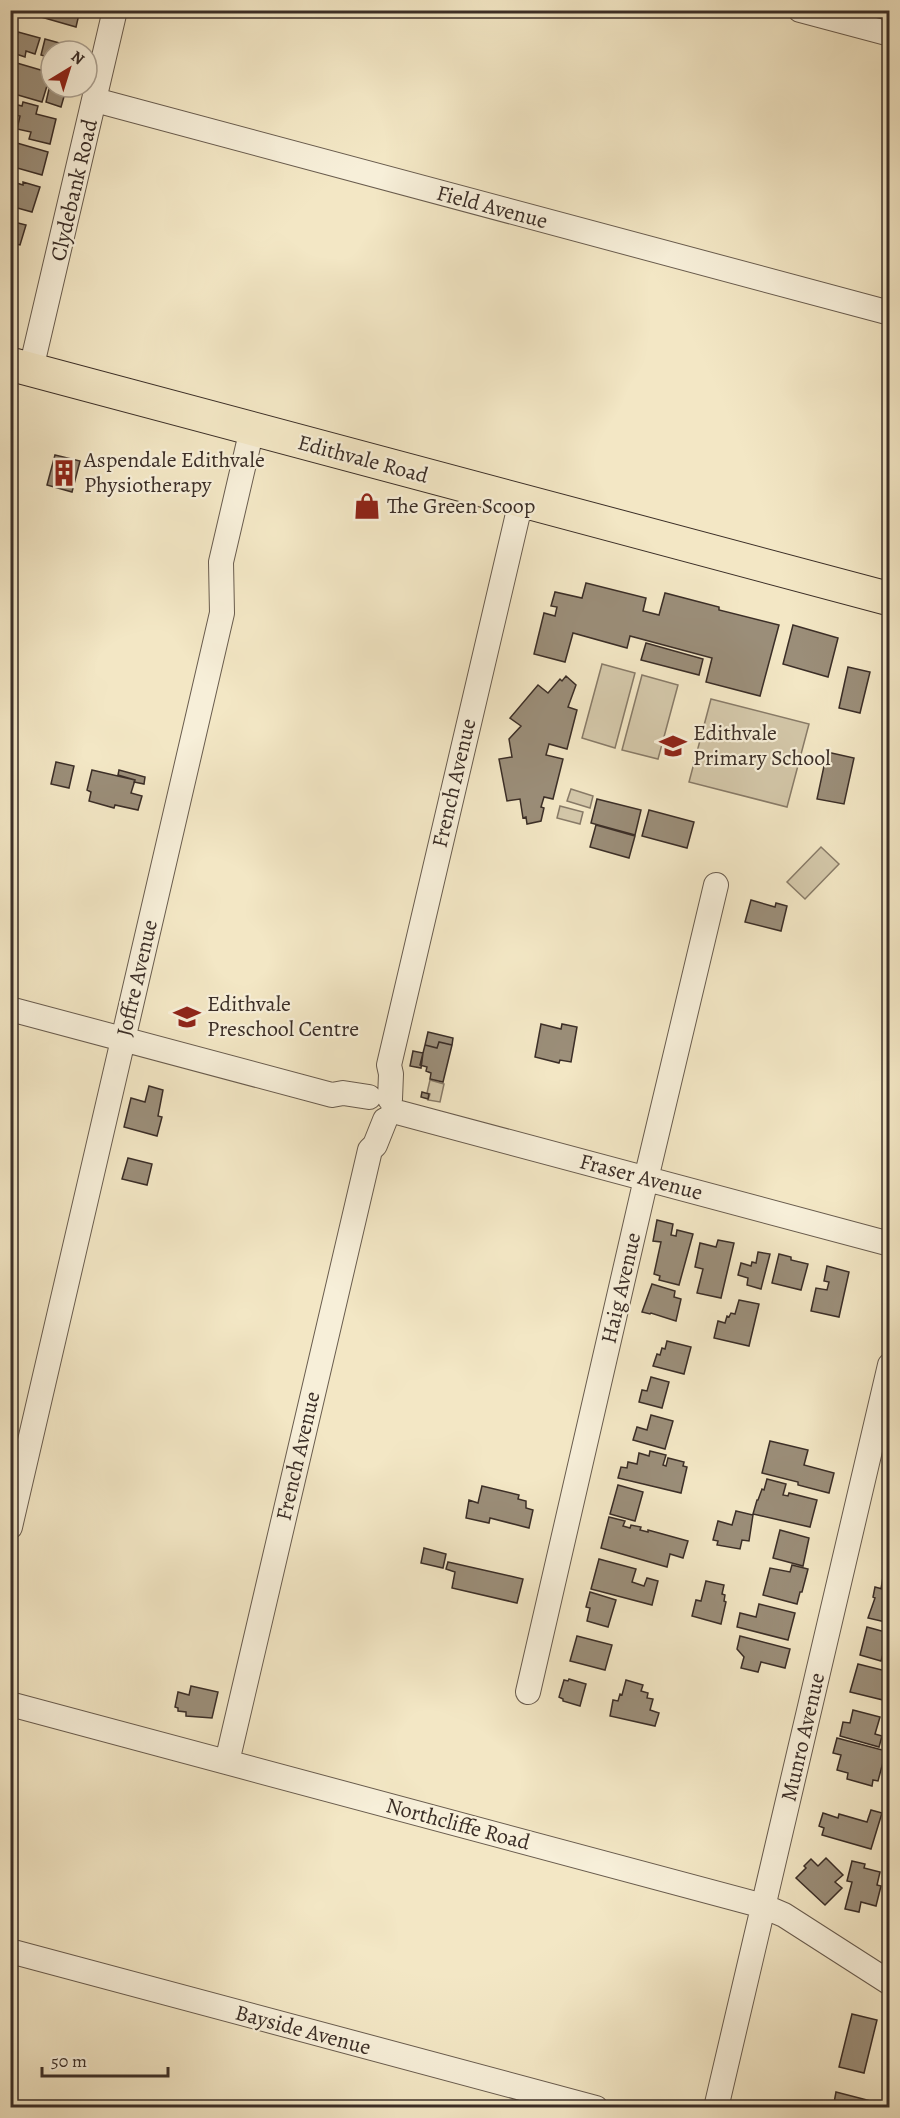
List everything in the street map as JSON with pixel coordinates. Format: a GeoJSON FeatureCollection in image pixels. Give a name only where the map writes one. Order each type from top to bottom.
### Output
{"type":"FeatureCollection","features":[{"type":"Feature","properties":{"kind":"highway","name":"Edithvale Road"},"geometry":{"type":"LineString","coordinates":[[21,367],[890,599]]}},
{"type":"Feature","properties":{"kind":"street","name":"Clydebank Road"},"geometry":{"type":"LineString","coordinates":[[21,367],[95,100],[115,10]]}},
{"type":"Feature","properties":{"kind":"street"},"geometry":{"type":"LineString","coordinates":[[800,10],[890,34]]}},
{"type":"Feature","properties":{"kind":"street","name":"Field Avenue"},"geometry":{"type":"LineString","coordinates":[[95,100],[890,314]]}},
{"type":"Feature","properties":{"kind":"street","name":"Joffre Avenue"},"geometry":{"type":"LineString","coordinates":[[10,1527],[222,613],[220,572],[222,558],[252,429]]}},
{"type":"Feature","properties":{"kind":"street","name":"French Avenue"},"geometry":{"type":"LineString","coordinates":[[227,1762],[370,1150],[367,1140],[378,1107],[382,1070],[389,1065],[521,501]]}},
{"type":"Feature","properties":{"kind":"street","name":"Haig Avenue"},"geometry":{"type":"LineString","coordinates":[[528,1692],[716,885]]}},
{"type":"Feature","properties":{"kind":"street","name":"Fraser Avenue"},"geometry":{"type":"LineString","coordinates":[[10,1009],[332,1095],[343,1093],[378,1107],[890,1244]]}},
{"type":"Feature","properties":{"kind":"street","name":"Munro Avenue"},"geometry":{"type":"LineString","coordinates":[[716,2108],[890,1365]]}},
{"type":"Feature","properties":{"kind":"street","name":"Northcliffe Road"},"geometry":{"type":"LineString","coordinates":[[10,1704],[763,1906],[784,1915],[890,1983]]}},
{"type":"Feature","properties":{"kind":"street","name":"Bayside Avenue"},"geometry":{"type":"LineString","coordinates":[[10,1951],[596,2108]]}},
{"type":"Feature","properties":{"kind":"shaded area"},"geometry":{"type":"Polygon","coordinates":[[[602,664],[635,673],[615,748],[582,738],[602,664]]]}},
{"type":"Feature","properties":{"kind":"shaded area"},"geometry":{"type":"Polygon","coordinates":[[[642,675],[678,685],[658,759],[622,750],[642,675]]]}},
{"type":"Feature","properties":{"kind":"shaded area"},"geometry":{"type":"Polygon","coordinates":[[[711,699],[809,724],[787,807],[689,782],[711,699]]]}},
{"type":"Feature","properties":{"kind":"shaded area"},"geometry":{"type":"Polygon","coordinates":[[[571,789],[593,796],[590,808],[567,801],[571,789]]]}},
{"type":"Feature","properties":{"kind":"shaded area"},"geometry":{"type":"Polygon","coordinates":[[[560,806],[583,812],[580,824],[557,818],[560,806]]]}},
{"type":"Feature","properties":{"kind":"shaded area"},"geometry":{"type":"Polygon","coordinates":[[[821,847],[839,864],[805,899],[787,882],[821,847]]]}},
{"type":"Feature","properties":{"kind":"shaded area"},"geometry":{"type":"Polygon","coordinates":[[[430,1080],[444,1084],[440,1102],[428,1100],[430,1080]]]}},
{"type":"Feature","properties":{"kind":"building"},"geometry":{"type":"Polygon","coordinates":[[[18,10],[39,10],[38,13],[34,12],[34,15],[18,10]]]}},
{"type":"Feature","properties":{"kind":"building"},"geometry":{"type":"Polygon","coordinates":[[[43,10],[80,10],[76,27],[41,17],[43,10]]]}},
{"type":"Feature","properties":{"kind":"building"},"geometry":{"type":"Polygon","coordinates":[[[10,30],[18,32],[13,53],[10,52],[10,30]]]}},
{"type":"Feature","properties":{"kind":"building"},"geometry":{"type":"Polygon","coordinates":[[[18,32],[40,38],[35,54],[26,51],[25,57],[13,53],[18,32]]]}},
{"type":"Feature","properties":{"kind":"building"},"geometry":{"type":"Polygon","coordinates":[[[10,61],[39,69],[39,99],[43,99],[42,102],[11,93],[16,76],[10,75],[10,61]]]}},
{"type":"Feature","properties":{"kind":"building"},"geometry":{"type":"Polygon","coordinates":[[[47,99],[63,99],[61,107],[46,102],[47,99]]]}},
{"type":"Feature","properties":{"kind":"building"},"geometry":{"type":"Polygon","coordinates":[[[23,102],[38,106],[36,114],[56,119],[50,144],[29,139],[31,132],[17,129],[20,116],[10,114],[10,103],[22,106],[23,102]]]}},
{"type":"Feature","properties":{"kind":"building"},"geometry":{"type":"Polygon","coordinates":[[[10,141],[48,152],[42,175],[10,166],[10,141]]]}},
{"type":"Feature","properties":{"kind":"building"},"geometry":{"type":"Polygon","coordinates":[[[10,181],[40,187],[32,212],[10,206],[10,181]]]}},
{"type":"Feature","properties":{"kind":"building"},"geometry":{"type":"Polygon","coordinates":[[[10,221],[26,225],[20,245],[10,243],[10,221]]]}},
{"type":"Feature","properties":{"kind":"building"},"geometry":{"type":"Polygon","coordinates":[[[10,294],[16,296],[10,316],[10,294]]]}},
{"type":"Feature","properties":{"kind":"building","name":"Aspendale Edithvale Physiotherapy"},"geometry":{"type":"Polygon","coordinates":[[[55,455],[80,461],[72,492],[47,485],[55,455]]]}},
{"type":"Feature","properties":{"kind":"building"},"geometry":{"type":"Polygon","coordinates":[[[586,583],[646,598],[643,611],[659,615],[665,593],[779,625],[760,696],[706,682],[712,658],[630,636],[627,648],[573,633],[565,662],[534,654],[544,613],[555,616],[557,607],[551,606],[555,592],[582,598],[586,583]]]}},
{"type":"Feature","properties":{"kind":"building"},"geometry":{"type":"Polygon","coordinates":[[[793,625],[838,638],[828,677],[783,664],[793,625]]]}},
{"type":"Feature","properties":{"kind":"building"},"geometry":{"type":"Polygon","coordinates":[[[646,643],[703,659],[699,675],[641,660],[646,643]]]}},
{"type":"Feature","properties":{"kind":"building"},"geometry":{"type":"Polygon","coordinates":[[[848,667],[870,672],[860,713],[839,708],[848,667]]]}},
{"type":"Feature","properties":{"kind":"building"},"geometry":{"type":"Polygon","coordinates":[[[566,676],[576,685],[568,707],[577,710],[567,749],[549,744],[546,755],[563,759],[553,799],[544,797],[541,821],[527,824],[526,817],[523,818],[520,799],[507,801],[499,759],[512,757],[509,739],[521,726],[510,718],[538,685],[548,693],[560,679],[562,681],[566,676]]]}},
{"type":"Feature","properties":{"kind":"building"},"geometry":{"type":"Polygon","coordinates":[[[827,752],[854,758],[844,804],[817,799],[827,752]]]}},
{"type":"Feature","properties":{"kind":"building"},"geometry":{"type":"Polygon","coordinates":[[[56,762],[74,766],[69,788],[51,784],[56,762]]]}},
{"type":"Feature","properties":{"kind":"building"},"geometry":{"type":"Polygon","coordinates":[[[92,770],[135,780],[131,793],[142,796],[138,810],[115,805],[114,808],[89,801],[91,792],[87,790],[92,770]]]}},
{"type":"Feature","properties":{"kind":"building"},"geometry":{"type":"Polygon","coordinates":[[[119,770],[145,777],[144,784],[118,775],[119,770]]]}},
{"type":"Feature","properties":{"kind":"building"},"geometry":{"type":"Polygon","coordinates":[[[597,799],[641,810],[635,835],[591,823],[597,799]]]}},
{"type":"Feature","properties":{"kind":"building"},"geometry":{"type":"Polygon","coordinates":[[[649,810],[694,822],[687,848],[642,836],[649,810]]]}},
{"type":"Feature","properties":{"kind":"building"},"geometry":{"type":"Polygon","coordinates":[[[596,825],[635,836],[629,858],[590,847],[596,825]]]}},
{"type":"Feature","properties":{"kind":"building"},"geometry":{"type":"Polygon","coordinates":[[[751,900],[775,907],[776,903],[787,906],[781,931],[745,922],[751,900]]]}},
{"type":"Feature","properties":{"kind":"building"},"geometry":{"type":"Polygon","coordinates":[[[541,1024],[561,1029],[562,1024],[577,1027],[571,1062],[560,1060],[559,1063],[535,1057],[541,1024]]]}},
{"type":"Feature","properties":{"kind":"building"},"geometry":{"type":"Polygon","coordinates":[[[428,1032],[453,1038],[452,1045],[439,1042],[437,1048],[425,1045],[428,1032]]]}},
{"type":"Feature","properties":{"kind":"building"},"geometry":{"type":"Polygon","coordinates":[[[439,1042],[452,1045],[443,1082],[430,1079],[431,1073],[426,1071],[427,1067],[420,1065],[425,1045],[437,1048],[439,1042]]]}},
{"type":"Feature","properties":{"kind":"building"},"geometry":{"type":"Polygon","coordinates":[[[413,1051],[423,1053],[421,1068],[410,1066],[413,1051]]]}},
{"type":"Feature","properties":{"kind":"building"},"geometry":{"type":"Polygon","coordinates":[[[149,1086],[163,1090],[158,1116],[162,1117],[157,1136],[124,1127],[131,1098],[145,1102],[149,1086]]]}},
{"type":"Feature","properties":{"kind":"building"},"geometry":{"type":"Polygon","coordinates":[[[422,1092],[429,1094],[428,1099],[421,1097],[422,1092]]]}},
{"type":"Feature","properties":{"kind":"building"},"geometry":{"type":"Polygon","coordinates":[[[128,1158],[152,1164],[147,1185],[122,1179],[128,1158]]]}},
{"type":"Feature","properties":{"kind":"building"},"geometry":{"type":"Polygon","coordinates":[[[657,1220],[673,1224],[671,1235],[676,1236],[677,1230],[693,1234],[679,1285],[659,1280],[660,1276],[654,1274],[661,1242],[653,1241],[657,1220]]]}},
{"type":"Feature","properties":{"kind":"building"},"geometry":{"type":"Polygon","coordinates":[[[718,1240],[734,1243],[721,1298],[697,1293],[703,1269],[695,1267],[700,1243],[716,1247],[718,1240]]]}},
{"type":"Feature","properties":{"kind":"building"},"geometry":{"type":"Polygon","coordinates":[[[758,1252],[770,1254],[761,1289],[747,1285],[748,1278],[738,1275],[741,1263],[751,1266],[752,1262],[756,1263],[758,1252]]]}},
{"type":"Feature","properties":{"kind":"building"},"geometry":{"type":"Polygon","coordinates":[[[779,1254],[808,1264],[801,1290],[772,1283],[779,1254]]]}},
{"type":"Feature","properties":{"kind":"building"},"geometry":{"type":"Polygon","coordinates":[[[827,1266],[849,1272],[839,1317],[811,1311],[816,1288],[827,1290],[829,1282],[824,1281],[827,1266]]]}},
{"type":"Feature","properties":{"kind":"building"},"geometry":{"type":"Polygon","coordinates":[[[652,1284],[675,1291],[674,1297],[681,1299],[676,1321],[642,1312],[652,1284]]]}},
{"type":"Feature","properties":{"kind":"building"},"geometry":{"type":"Polygon","coordinates":[[[739,1300],[759,1304],[749,1346],[714,1338],[718,1321],[725,1323],[727,1316],[729,1317],[731,1313],[735,1314],[739,1300]]]}},
{"type":"Feature","properties":{"kind":"building"},"geometry":{"type":"Polygon","coordinates":[[[667,1341],[691,1347],[684,1374],[653,1366],[657,1354],[660,1355],[662,1348],[665,1349],[667,1341]]]}},
{"type":"Feature","properties":{"kind":"building"},"geometry":{"type":"Polygon","coordinates":[[[651,1377],[669,1382],[662,1408],[639,1402],[642,1390],[647,1391],[651,1377]]]}},
{"type":"Feature","properties":{"kind":"building"},"geometry":{"type":"Polygon","coordinates":[[[651,1415],[673,1421],[665,1449],[633,1440],[637,1427],[647,1430],[651,1415]]]}},
{"type":"Feature","properties":{"kind":"building"},"geometry":{"type":"Polygon","coordinates":[[[770,1441],[808,1450],[804,1465],[834,1473],[829,1493],[762,1473],[770,1441]]]}},
{"type":"Feature","properties":{"kind":"building"},"geometry":{"type":"Polygon","coordinates":[[[650,1451],[666,1455],[663,1465],[666,1466],[668,1458],[684,1462],[683,1466],[687,1467],[681,1493],[618,1478],[621,1467],[627,1468],[628,1462],[637,1464],[639,1453],[649,1456],[650,1451]]]}},
{"type":"Feature","properties":{"kind":"building"},"geometry":{"type":"Polygon","coordinates":[[[767,1479],[786,1484],[783,1495],[788,1496],[789,1493],[817,1500],[810,1527],[753,1514],[767,1479]]]}},
{"type":"Feature","properties":{"kind":"building"},"geometry":{"type":"Polygon","coordinates":[[[618,1485],[643,1492],[635,1521],[610,1514],[618,1485]]]}},
{"type":"Feature","properties":{"kind":"building"},"geometry":{"type":"Polygon","coordinates":[[[482,1486],[519,1495],[518,1499],[526,1501],[526,1508],[533,1510],[529,1528],[490,1518],[489,1523],[466,1518],[469,1500],[478,1503],[482,1486]]]}},
{"type":"Feature","properties":{"kind":"building"},"geometry":{"type":"Polygon","coordinates":[[[736,1511],[753,1515],[749,1541],[742,1540],[740,1549],[717,1545],[718,1541],[713,1540],[718,1521],[732,1525],[736,1511]]]}},
{"type":"Feature","properties":{"kind":"building"},"geometry":{"type":"Polygon","coordinates":[[[609,1517],[625,1521],[623,1526],[641,1527],[640,1530],[688,1541],[683,1558],[670,1554],[667,1567],[601,1548],[609,1517]]]}},
{"type":"Feature","properties":{"kind":"building"},"geometry":{"type":"Polygon","coordinates":[[[780,1530],[809,1538],[803,1566],[773,1558],[780,1530]]]}},
{"type":"Feature","properties":{"kind":"building"},"geometry":{"type":"Polygon","coordinates":[[[424,1548],[446,1554],[443,1568],[421,1563],[424,1548]]]}},
{"type":"Feature","properties":{"kind":"building"},"geometry":{"type":"Polygon","coordinates":[[[887,1558],[890,1559],[890,1571],[883,1570],[887,1558]]]}},
{"type":"Feature","properties":{"kind":"building"},"geometry":{"type":"Polygon","coordinates":[[[599,1559],[636,1569],[632,1582],[644,1586],[647,1578],[658,1581],[652,1605],[591,1589],[599,1559]]]}},
{"type":"Feature","properties":{"kind":"building"},"geometry":{"type":"Polygon","coordinates":[[[448,1562],[523,1579],[517,1603],[452,1588],[455,1572],[446,1569],[448,1562]]]}},
{"type":"Feature","properties":{"kind":"building"},"geometry":{"type":"Polygon","coordinates":[[[792,1565],[808,1569],[797,1604],[763,1595],[770,1568],[790,1572],[792,1565]]]}},
{"type":"Feature","properties":{"kind":"building"},"geometry":{"type":"Polygon","coordinates":[[[884,1571],[890,1573],[890,1591],[881,1589],[884,1571]]]}},
{"type":"Feature","properties":{"kind":"building"},"geometry":{"type":"Polygon","coordinates":[[[706,1581],[724,1585],[722,1594],[725,1595],[724,1601],[726,1602],[721,1624],[692,1616],[696,1600],[701,1601],[706,1581]]]}},
{"type":"Feature","properties":{"kind":"building"},"geometry":{"type":"Polygon","coordinates":[[[875,1587],[890,1591],[890,1623],[868,1618],[875,1598],[873,1597],[875,1587]]]}},
{"type":"Feature","properties":{"kind":"building"},"geometry":{"type":"Polygon","coordinates":[[[590,1592],[616,1600],[608,1627],[587,1621],[590,1608],[586,1607],[590,1592]]]}},
{"type":"Feature","properties":{"kind":"building"},"geometry":{"type":"Polygon","coordinates":[[[759,1604],[795,1613],[788,1640],[737,1627],[740,1613],[756,1617],[759,1604]]]}},
{"type":"Feature","properties":{"kind":"building"},"geometry":{"type":"Polygon","coordinates":[[[867,1627],[889,1633],[881,1661],[860,1655],[867,1627]]]}},
{"type":"Feature","properties":{"kind":"building"},"geometry":{"type":"Polygon","coordinates":[[[577,1636],[612,1645],[605,1670],[570,1661],[577,1636]]]}},
{"type":"Feature","properties":{"kind":"building"},"geometry":{"type":"Polygon","coordinates":[[[740,1636],[790,1649],[785,1668],[761,1662],[758,1672],[741,1668],[744,1657],[737,1649],[740,1636]]]}},
{"type":"Feature","properties":{"kind":"building"},"geometry":{"type":"Polygon","coordinates":[[[858,1664],[890,1672],[883,1700],[850,1692],[858,1664]]]}},
{"type":"Feature","properties":{"kind":"building"},"geometry":{"type":"Polygon","coordinates":[[[569,1679],[586,1684],[580,1706],[563,1701],[559,1697],[564,1680],[569,1679]]]}},
{"type":"Feature","properties":{"kind":"building"},"geometry":{"type":"Polygon","coordinates":[[[626,1680],[643,1685],[641,1691],[648,1693],[647,1698],[653,1699],[650,1710],[659,1713],[655,1726],[610,1716],[613,1700],[618,1701],[620,1694],[622,1695],[626,1680]]]}},
{"type":"Feature","properties":{"kind":"building"},"geometry":{"type":"Polygon","coordinates":[[[191,1686],[218,1692],[212,1718],[186,1716],[186,1712],[178,1711],[175,1707],[178,1692],[189,1695],[191,1686]]]}},
{"type":"Feature","properties":{"kind":"building"},"geometry":{"type":"Polygon","coordinates":[[[853,1710],[880,1717],[875,1734],[882,1736],[879,1747],[840,1736],[843,1722],[850,1723],[853,1710]]]}},
{"type":"Feature","properties":{"kind":"building"},"geometry":{"type":"Polygon","coordinates":[[[837,1738],[886,1751],[878,1781],[873,1780],[872,1786],[847,1779],[848,1773],[837,1770],[841,1755],[833,1753],[837,1738]]]}},
{"type":"Feature","properties":{"kind":"building"},"geometry":{"type":"Polygon","coordinates":[[[871,1810],[882,1813],[871,1849],[822,1835],[824,1828],[819,1826],[823,1813],[838,1818],[839,1814],[867,1822],[871,1810]]]}},
{"type":"Feature","properties":{"kind":"building"},"geometry":{"type":"Polygon","coordinates":[[[826,1858],[843,1875],[835,1882],[842,1888],[825,1905],[796,1878],[811,1859],[818,1866],[826,1858]]]}},
{"type":"Feature","properties":{"kind":"building"},"geometry":{"type":"Polygon","coordinates":[[[852,1861],[865,1864],[864,1868],[880,1872],[877,1885],[881,1886],[876,1906],[861,1902],[859,1912],[845,1909],[852,1882],[847,1881],[852,1861]]]}},
{"type":"Feature","properties":{"kind":"building"},"geometry":{"type":"Polygon","coordinates":[[[852,2014],[877,2020],[864,2073],[839,2067],[852,2014]]]}},
{"type":"Feature","properties":{"kind":"building"},"geometry":{"type":"Polygon","coordinates":[[[890,2086],[890,2106],[885,2105],[890,2086]]]}},
{"type":"Feature","properties":{"kind":"building"},"geometry":{"type":"Polygon","coordinates":[[[836,2092],[871,2101],[869,2108],[833,2108],[836,2092]]]}},
{"type":"Feature","properties":{"kind":"building"},"geometry":{"type":"Polygon","coordinates":[[[318,2101],[343,2108],[317,2108],[318,2101]]]}},
{"type":"Feature","properties":{"kind":"place","name":"Aspendale Edithvale Physiotherapy"},"geometry":{"type":"Point","coordinates":[64,473]}},
{"type":"Feature","properties":{"kind":"place","name":"The Green Scoop"},"geometry":{"type":"Point","coordinates":[367,506]}},
{"type":"Feature","properties":{"kind":"place","name":"Edithvale Primary School"},"geometry":{"type":"Point","coordinates":[673,746]}},
{"type":"Feature","properties":{"kind":"place","name":"Edithvale Preschool Centre"},"geometry":{"type":"Point","coordinates":[187,1017]}}]}
